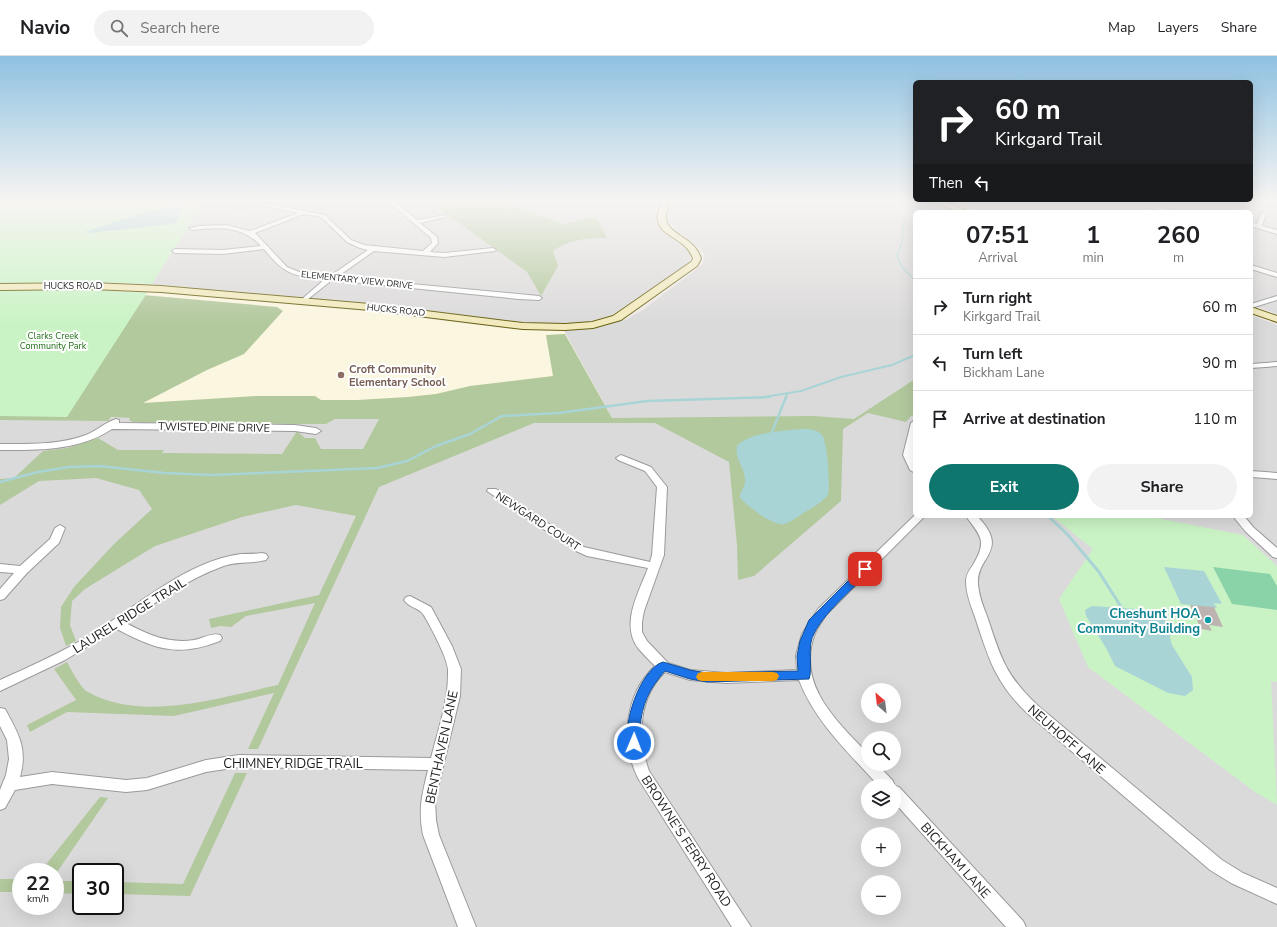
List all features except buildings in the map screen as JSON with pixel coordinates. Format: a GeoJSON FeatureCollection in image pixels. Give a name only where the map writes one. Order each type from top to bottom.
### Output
{"type":"FeatureCollection","features":[{"type":"Feature","properties":{"kind":"main road","name":"HUCKS ROAD"},"geometry":{"type":"LineString","coordinates":[[0,287],[131,287],[406,311],[522,326],[565,327],[603,322],[617,318],[629,312],[661,287],[690,268],[697,260],[698,255],[685,243]]}},
{"type":"Feature","properties":{"kind":"main road"},"geometry":{"type":"LineString","coordinates":[[1253,311],[1277,319]]}},
{"type":"Feature","properties":{"kind":"street","name":"ELEMENTARY VIEW DRIVE"},"geometry":{"type":"LineString","coordinates":[[262,243],[279,265],[290,272],[331,278],[432,287],[519,298],[539,298]]}},
{"type":"Feature","properties":{"kind":"street"},"geometry":{"type":"LineString","coordinates":[[353,243],[373,250],[424,254],[460,254],[493,250]]}},
{"type":"Feature","properties":{"kind":"street"},"geometry":{"type":"LineString","coordinates":[[424,254],[434,243]]}},
{"type":"Feature","properties":{"kind":"street"},"geometry":{"type":"LineString","coordinates":[[175,251],[223,252],[265,247]]}},
{"type":"Feature","properties":{"kind":"street"},"geometry":{"type":"LineString","coordinates":[[303,301],[331,278],[373,250]]}},
{"type":"Feature","properties":{"kind":"street"},"geometry":{"type":"LineString","coordinates":[[1253,268],[1277,275]]}},
{"type":"Feature","properties":{"kind":"street"},"geometry":{"type":"LineString","coordinates":[[1253,305],[1277,298]]}},
{"type":"Feature","properties":{"kind":"street"},"geometry":{"type":"LineString","coordinates":[[1253,366],[1277,364]]}},
{"type":"Feature","properties":{"kind":"street","name":"TWISTED PINE DRIVE"},"geometry":{"type":"LineString","coordinates":[[0,447],[54,446],[93,435],[106,430],[114,424],[295,428],[316,431]]}},
{"type":"Feature","properties":{"kind":"street"},"geometry":{"type":"LineString","coordinates":[[913,432],[908,455],[913,466]]}},
{"type":"Feature","properties":{"kind":"street"},"geometry":{"type":"LineString","coordinates":[[621,458],[654,474],[662,487],[658,555],[638,611],[636,632],[642,644],[663,666],[684,673],[707,677],[804,676]]}},
{"type":"Feature","properties":{"kind":"street"},"geometry":{"type":"LineString","coordinates":[[1253,474],[1277,476]]}},
{"type":"Feature","properties":{"kind":"street","name":"NEWGARD COURT"},"geometry":{"type":"LineString","coordinates":[[492,491],[580,549],[587,552],[654,566]]}},
{"type":"Feature","properties":{"kind":"street"},"geometry":{"type":"LineString","coordinates":[[861,756],[819,709],[810,694],[804,676],[803,656],[805,641],[813,623],[827,607],[918,518]]}},
{"type":"Feature","properties":{"kind":"street","name":"NEUHOFF LANE"},"geometry":{"type":"LineString","coordinates":[[973,518],[980,526],[986,543],[984,556],[973,575],[973,591],[994,661],[1013,690],[1038,714],[1216,865],[1236,878],[1277,896]]}},
{"type":"Feature","properties":{"kind":"street"},"geometry":{"type":"LineString","coordinates":[[1240,518],[1249,529],[1277,554]]}},
{"type":"Feature","properties":{"kind":"street"},"geometry":{"type":"LineString","coordinates":[[0,596],[24,570],[55,541],[60,528]]}},
{"type":"Feature","properties":{"kind":"street","name":"LAUREL RIDGE TRAIL"},"geometry":{"type":"LineString","coordinates":[[0,686],[71,651],[117,624],[170,588],[207,569],[245,557],[262,557]]}},
{"type":"Feature","properties":{"kind":"street"},"geometry":{"type":"LineString","coordinates":[[0,568],[24,570]]}},
{"type":"Feature","properties":{"kind":"street","name":"BENTHAVEN LANE"},"geometry":{"type":"LineString","coordinates":[[410,600],[427,610],[446,646],[455,669],[453,696],[428,800],[428,820],[432,835],[467,927]]}},
{"type":"Feature","properties":{"kind":"street"},"geometry":{"type":"LineString","coordinates":[[117,624],[149,639],[172,646],[192,645],[216,638]]}},
{"type":"Feature","properties":{"kind":"street","name":"BROWNE'S FERRY ROAD"},"geometry":{"type":"LineString","coordinates":[[663,666],[648,682],[640,700],[634,728],[634,743],[638,763],[643,774],[742,927]]}},
{"type":"Feature","properties":{"kind":"street"},"geometry":{"type":"LineString","coordinates":[[0,713],[16,745],[17,758],[9,785],[0,804]]}},
{"type":"Feature","properties":{"kind":"street","name":"CHIMNEY RIDGE TRAIL"},"geometry":{"type":"LineString","coordinates":[[9,785],[52,778],[126,786],[147,784],[206,766],[239,761],[436,764]]}},
{"type":"Feature","properties":{"kind":"street"},"geometry":{"type":"LineString","coordinates":[[874,771],[882,779]]}},
{"type":"Feature","properties":{"kind":"street","name":"BICKHAM LANE"},"geometry":{"type":"LineString","coordinates":[[901,800],[1017,927]]}},
{"type":"Feature","properties":{"kind":"shaded area"},"geometry":{"type":"Polygon","coordinates":[[[178,243],[677,243],[691,255],[689,262],[684,266],[612,315],[586,322],[556,324],[499,320],[394,306],[395,305],[152,284],[178,243]]]}},
{"type":"Feature","properties":{"kind":"shaded area"},"geometry":{"type":"Polygon","coordinates":[[[692,243],[913,243],[913,518],[1253,518],[1253,316],[1277,325],[1277,927],[0,927],[0,416],[612,418],[564,331],[600,327],[627,319],[643,310],[697,269],[703,263],[705,255],[701,249],[692,243]]]}},
{"type":"Feature","properties":{"kind":"shaded area"},"geometry":{"type":"Polygon","coordinates":[[[1253,243],[1277,243],[1277,314],[1253,305],[1253,243]]]}},
{"type":"Feature","properties":{"kind":"shaded area","name":"Croft Community Elementary School"},"geometry":{"type":"Polygon","coordinates":[[[148,291],[366,311],[510,329],[564,331],[612,418],[410,419],[67,417],[148,291]]]}},
{"type":"Feature","properties":{"kind":"green space"},"geometry":{"type":"Polygon","coordinates":[[[0,243],[178,243],[152,284],[93,282],[0,284],[0,243]]]}},
{"type":"Feature","properties":{"kind":"green space"},"geometry":{"type":"Polygon","coordinates":[[[486,243],[570,243],[553,251],[558,266],[541,296],[527,272],[486,243]]]}},
{"type":"Feature","properties":{"kind":"green space","name":"Clarks Creek Community Park"},"geometry":{"type":"Polygon","coordinates":[[[35,289],[100,289],[98,290],[147,293],[67,417],[0,416],[0,291],[35,289]]]}},
{"type":"Feature","properties":{"kind":"green space"},"geometry":{"type":"Polygon","coordinates":[[[132,294],[277,307],[283,311],[244,354],[207,370],[143,403],[257,396],[315,396],[321,400],[357,400],[408,397],[436,394],[470,386],[553,376],[546,335],[565,334],[612,418],[813,416],[854,419],[913,380],[913,415],[906,422],[868,413],[843,429],[841,501],[754,576],[738,580],[737,545],[729,462],[655,423],[534,423],[379,487],[258,749],[248,749],[274,693],[174,716],[67,712],[30,732],[27,725],[76,700],[54,669],[67,662],[79,683],[85,690],[109,701],[132,706],[157,707],[182,705],[232,696],[278,685],[315,603],[246,616],[231,627],[220,626],[211,628],[209,619],[319,595],[356,516],[296,505],[242,517],[155,546],[85,589],[72,601],[70,625],[76,641],[66,646],[60,628],[61,607],[74,587],[114,544],[152,509],[139,490],[96,478],[39,481],[0,505],[0,479],[14,478],[43,451],[67,448],[98,438],[118,450],[164,450],[162,453],[282,454],[297,431],[305,438],[315,438],[321,449],[363,449],[379,419],[335,419],[326,424],[133,422],[129,420],[130,418],[111,417],[108,421],[0,420],[0,348],[132,294]]]}},
{"type":"Feature","properties":{"kind":"green space"},"geometry":{"type":"Polygon","coordinates":[[[1054,518],[1157,518],[1243,535],[1277,566],[1277,682],[1271,681],[1277,805],[1255,792],[1088,667],[1059,599],[1093,549],[1054,518]]]}},
{"type":"Feature","properties":{"kind":"green space"},"geometry":{"type":"Polygon","coordinates":[[[1213,567],[1270,574],[1277,586],[1277,610],[1232,604],[1213,567]]]}},
{"type":"Feature","properties":{"kind":"green space"},"geometry":{"type":"Polygon","coordinates":[[[235,773],[247,773],[190,896],[124,894],[124,882],[183,884],[235,773]]]}},
{"type":"Feature","properties":{"kind":"green space"},"geometry":{"type":"Polygon","coordinates":[[[100,797],[108,798],[63,863],[47,863],[100,797]]]}},
{"type":"Feature","properties":{"kind":"green space"},"geometry":{"type":"Polygon","coordinates":[[[0,879],[12,879],[12,892],[0,892],[0,879]]]}},
{"type":"Feature","properties":{"kind":"green space"},"geometry":{"type":"Polygon","coordinates":[[[64,881],[72,881],[72,894],[64,893],[64,881]]]}},
{"type":"Feature","properties":{"kind":"water"},"geometry":{"type":"Polygon","coordinates":[[[801,429],[812,430],[822,435],[826,447],[828,464],[828,495],[817,505],[792,520],[784,524],[779,524],[760,515],[740,498],[745,484],[745,475],[738,459],[736,451],[737,446],[743,441],[758,435],[801,429]]]}},
{"type":"Feature","properties":{"kind":"water"},"geometry":{"type":"Polygon","coordinates":[[[1164,567],[1204,571],[1222,604],[1214,603],[1217,608],[1181,604],[1164,567]]]}},
{"type":"Feature","properties":{"kind":"water"},"geometry":{"type":"Polygon","coordinates":[[[1092,606],[1151,610],[1163,616],[1170,629],[1172,645],[1192,677],[1193,690],[1185,696],[1168,693],[1115,666],[1106,648],[1086,616],[1085,610],[1092,606]]]}},
{"type":"Feature","properties":{"kind":"waterway"},"geometry":{"type":"LineString","coordinates":[[902,243],[897,256],[902,267],[913,278]]}},
{"type":"Feature","properties":{"kind":"waterway"},"geometry":{"type":"LineString","coordinates":[[762,397],[801,391],[841,377],[892,365],[913,356]]}},
{"type":"Feature","properties":{"kind":"waterway"},"geometry":{"type":"LineString","coordinates":[[0,482],[38,472],[69,467],[99,466],[165,473],[212,475],[377,468],[407,461],[436,446],[470,434],[502,416],[559,413],[647,401],[762,397]]}},
{"type":"Feature","properties":{"kind":"waterway"},"geometry":{"type":"LineString","coordinates":[[757,398],[762,397]]}},
{"type":"Feature","properties":{"kind":"waterway"},"geometry":{"type":"LineString","coordinates":[[762,397],[769,397]]}},
{"type":"Feature","properties":{"kind":"waterway"},"geometry":{"type":"LineString","coordinates":[[773,435],[772,432],[786,397]]}},
{"type":"Feature","properties":{"kind":"waterway"},"geometry":{"type":"LineString","coordinates":[[1050,518],[1068,535]]}},
{"type":"Feature","properties":{"kind":"waterway"},"geometry":{"type":"LineString","coordinates":[[1068,535],[1099,572],[1123,610]]}},
{"type":"Feature","properties":{"kind":"slow traffic"},"geometry":{"type":"LineString","coordinates":[[702,677],[726,678],[773,676]]}},
{"type":"Feature","properties":{"kind":"place","name":"Croft Community Elementary School"},"geometry":{"type":"Point","coordinates":[341,375]}},
{"type":"Feature","properties":{"kind":"place","name":"Cheshunt HOA Community Building"},"geometry":{"type":"Point","coordinates":[1208,620]}},
{"type":"Feature","properties":{"kind":"route"},"geometry":{"type":"LineString","coordinates":[[634,743],[634,728],[640,700],[648,682],[663,666],[677,672],[707,677],[804,676],[803,656],[805,641],[810,628],[822,612],[865,569]]}}]}
